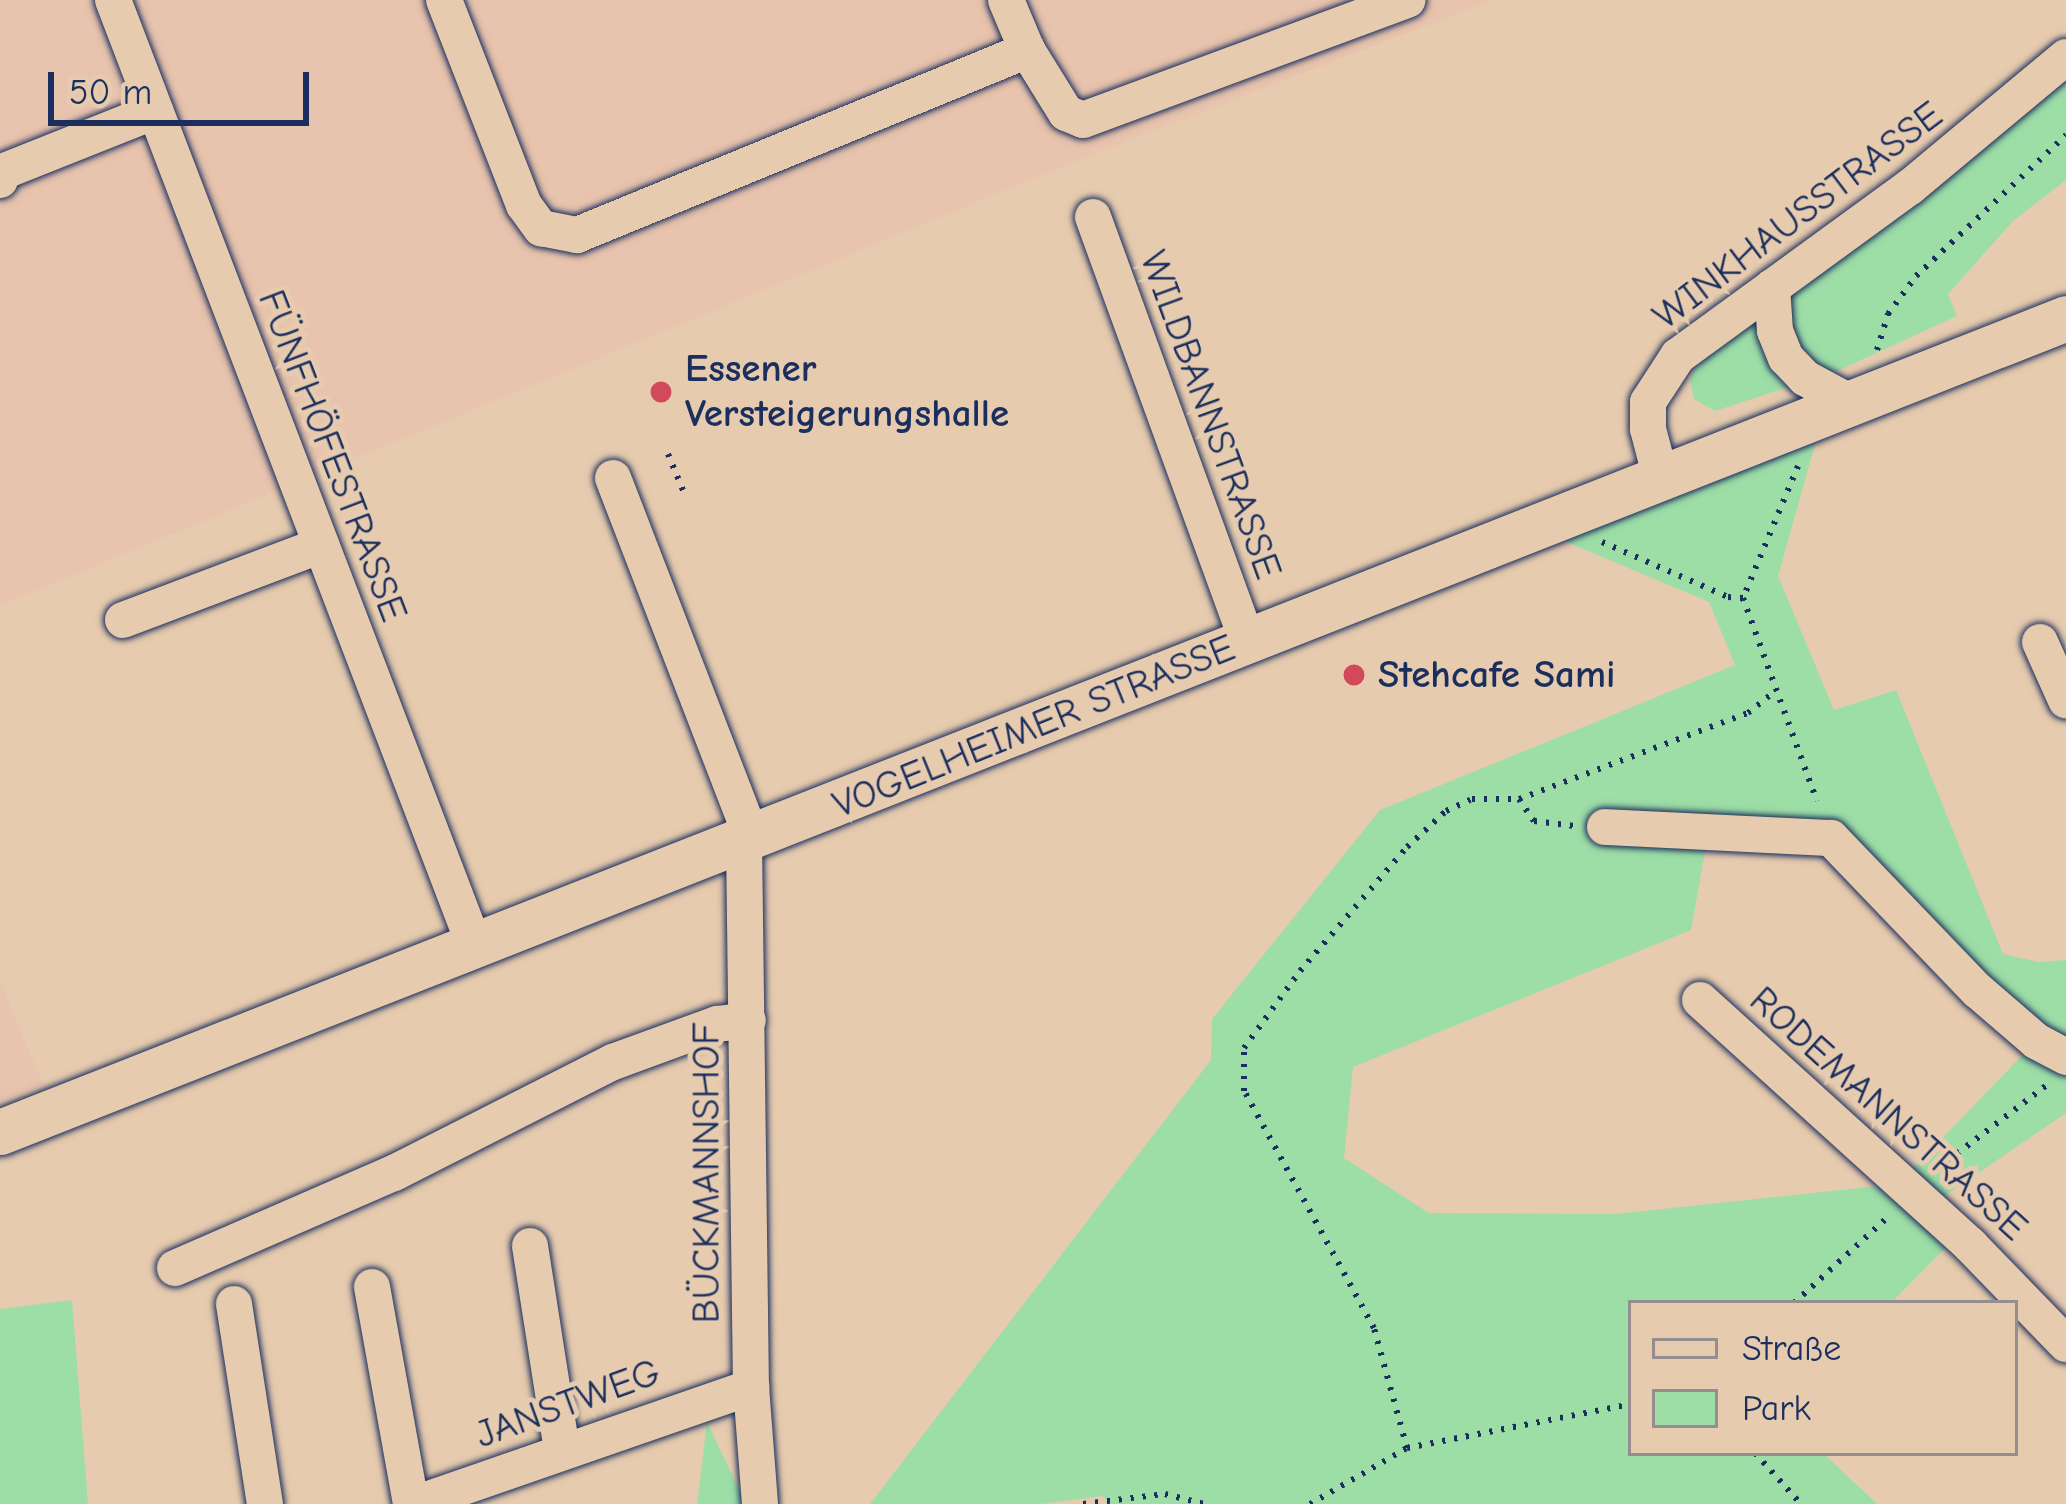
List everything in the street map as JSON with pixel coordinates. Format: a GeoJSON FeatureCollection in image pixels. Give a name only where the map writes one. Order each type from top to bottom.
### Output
{"type":"FeatureCollection","features":[{"type":"Feature","properties":{"kind":"main road","name":"VOGELHEIMER STRASSE"},"geometry":{"type":"LineString","coordinates":[[0,1132],[2066,318]]}},
{"type":"Feature","properties":{"kind":"street","name":"FÜNFHÖFESTRASSE"},"geometry":{"type":"LineString","coordinates":[[113,0],[473,942]]}},
{"type":"Feature","properties":{"kind":"street"},"geometry":{"type":"LineString","coordinates":[[444,0],[524,205],[541,228],[577,235],[1028,50]]}},
{"type":"Feature","properties":{"kind":"street"},"geometry":{"type":"LineString","coordinates":[[1006,0],[1028,50],[1066,113],[1083,120],[1407,0]]}},
{"type":"Feature","properties":{"kind":"street","name":"WINKHAUSSTRASSE"},"geometry":{"type":"LineString","coordinates":[[1660,475],[1648,429],[1648,402],[1678,356],[1910,187],[2066,57]]}},
{"type":"Feature","properties":{"kind":"street"},"geometry":{"type":"LineString","coordinates":[[0,180],[2,172],[155,111]]}},
{"type":"Feature","properties":{"kind":"street","name":"WILDBANNSTRASSE"},"geometry":{"type":"LineString","coordinates":[[1093,217],[1248,642]]}},
{"type":"Feature","properties":{"kind":"street"},"geometry":{"type":"LineString","coordinates":[[1772,287],[1775,331],[1786,358],[1805,378],[1868,395]]}},
{"type":"Feature","properties":{"kind":"street","name":"BÜCKMANNSHOF"},"geometry":{"type":"LineString","coordinates":[[614,478],[748,839],[751,1387],[760,1504]]}},
{"type":"Feature","properties":{"kind":"street"},"geometry":{"type":"LineString","coordinates":[[123,620],[321,544]]}},
{"type":"Feature","properties":{"kind":"street"},"geometry":{"type":"LineString","coordinates":[[2040,642],[2066,700]]}},
{"type":"Feature","properties":{"kind":"street"},"geometry":{"type":"LineString","coordinates":[[1605,827],[1831,838],[2060,1069]]}},
{"type":"Feature","properties":{"kind":"street","name":"RODEMANNSTRASSE"},"geometry":{"type":"LineString","coordinates":[[1700,1000],[2021,1293],[2066,1344]]}},
{"type":"Feature","properties":{"kind":"street"},"geometry":{"type":"LineString","coordinates":[[175,1268],[394,1173],[613,1061],[718,1024],[748,1020]]}},
{"type":"Feature","properties":{"kind":"street"},"geometry":{"type":"LineString","coordinates":[[530,1246],[562,1451]]}},
{"type":"Feature","properties":{"kind":"street"},"geometry":{"type":"LineString","coordinates":[[372,1287],[412,1504]]}},
{"type":"Feature","properties":{"kind":"street"},"geometry":{"type":"LineString","coordinates":[[234,1304],[265,1504]]}},
{"type":"Feature","properties":{"kind":"street","name":"JANSTWEG"},"geometry":{"type":"LineString","coordinates":[[412,1504],[751,1387]]}},
{"type":"Feature","properties":{"kind":"path"},"geometry":{"type":"LineString","coordinates":[[1868,395],[1888,314],[1916,276],[2066,135]]}},
{"type":"Feature","properties":{"kind":"path"},"geometry":{"type":"LineString","coordinates":[[1786,426],[1799,461],[1743,598],[1808,777]]}},
{"type":"Feature","properties":{"kind":"path"},"geometry":{"type":"LineString","coordinates":[[668,454],[685,495]]}},
{"type":"Feature","properties":{"kind":"path"},"geometry":{"type":"LineString","coordinates":[[1553,520],[1728,597],[1743,598]]}},
{"type":"Feature","properties":{"kind":"path"},"geometry":{"type":"LineString","coordinates":[[1407,1448],[1375,1328],[1244,1091],[1244,1048],[1300,970],[1426,827],[1472,799],[1519,799],[1748,713],[1775,691]]}},
{"type":"Feature","properties":{"kind":"path"},"geometry":{"type":"LineString","coordinates":[[1519,799],[1534,821],[1605,827]]}},
{"type":"Feature","properties":{"kind":"path"},"geometry":{"type":"LineString","coordinates":[[1797,1300],[1825,1280],[1913,1192],[2060,1069]]}},
{"type":"Feature","properties":{"kind":"path"},"geometry":{"type":"LineString","coordinates":[[1310,1504],[1407,1448],[1628,1405]]}},
{"type":"Feature","properties":{"kind":"path"},"geometry":{"type":"LineString","coordinates":[[1758,1456],[1800,1503]]}},
{"type":"Feature","properties":{"kind":"path"},"geometry":{"type":"LineString","coordinates":[[1083,1504],[1165,1494],[1204,1504]]}},
{"type":"Feature","properties":{"kind":"shaded area"},"geometry":{"type":"Polygon","coordinates":[[[0,0],[1492,0],[1081,159],[0,605],[0,0]]]}},
{"type":"Feature","properties":{"kind":"shaded area"},"geometry":{"type":"Polygon","coordinates":[[[0,981],[43,1085],[0,1101],[0,981]]]}},
{"type":"Feature","properties":{"kind":"green space"},"geometry":{"type":"Polygon","coordinates":[[[2066,59],[2066,180],[2013,221],[1948,294],[1957,316],[1837,371],[1715,411],[1694,399],[1690,380],[1698,361],[2066,59]]]}},
{"type":"Feature","properties":{"kind":"green space"},"geometry":{"type":"Polygon","coordinates":[[[1823,416],[1778,576],[1834,710],[1896,690],[2003,954],[2039,962],[2066,960],[2066,1113],[1933,1204],[1904,1178],[2035,1042],[1832,837],[1708,835],[1691,930],[1353,1067],[1344,1158],[1429,1213],[1615,1214],[1897,1184],[1955,1238],[1894,1300],[1628,1300],[1628,1456],[1826,1456],[1877,1504],[1109,1504],[1103,1496],[1040,1504],[870,1504],[1211,1060],[1212,1019],[1380,810],[1735,665],[1709,602],[1536,529],[1823,416]]]}},
{"type":"Feature","properties":{"kind":"green space"},"geometry":{"type":"Polygon","coordinates":[[[72,1300],[88,1504],[0,1504],[0,1309],[72,1300]]]}},
{"type":"Feature","properties":{"kind":"green space"},"geometry":{"type":"Polygon","coordinates":[[[707,1422],[746,1504],[697,1504],[707,1422]]]}},
{"type":"Feature","properties":{"kind":"place","name":"Essener Versteigerungshalle"},"geometry":{"type":"Point","coordinates":[661,392]}},
{"type":"Feature","properties":{"kind":"place","name":"Stehcafe Sami"},"geometry":{"type":"Point","coordinates":[1354,675]}}]}
